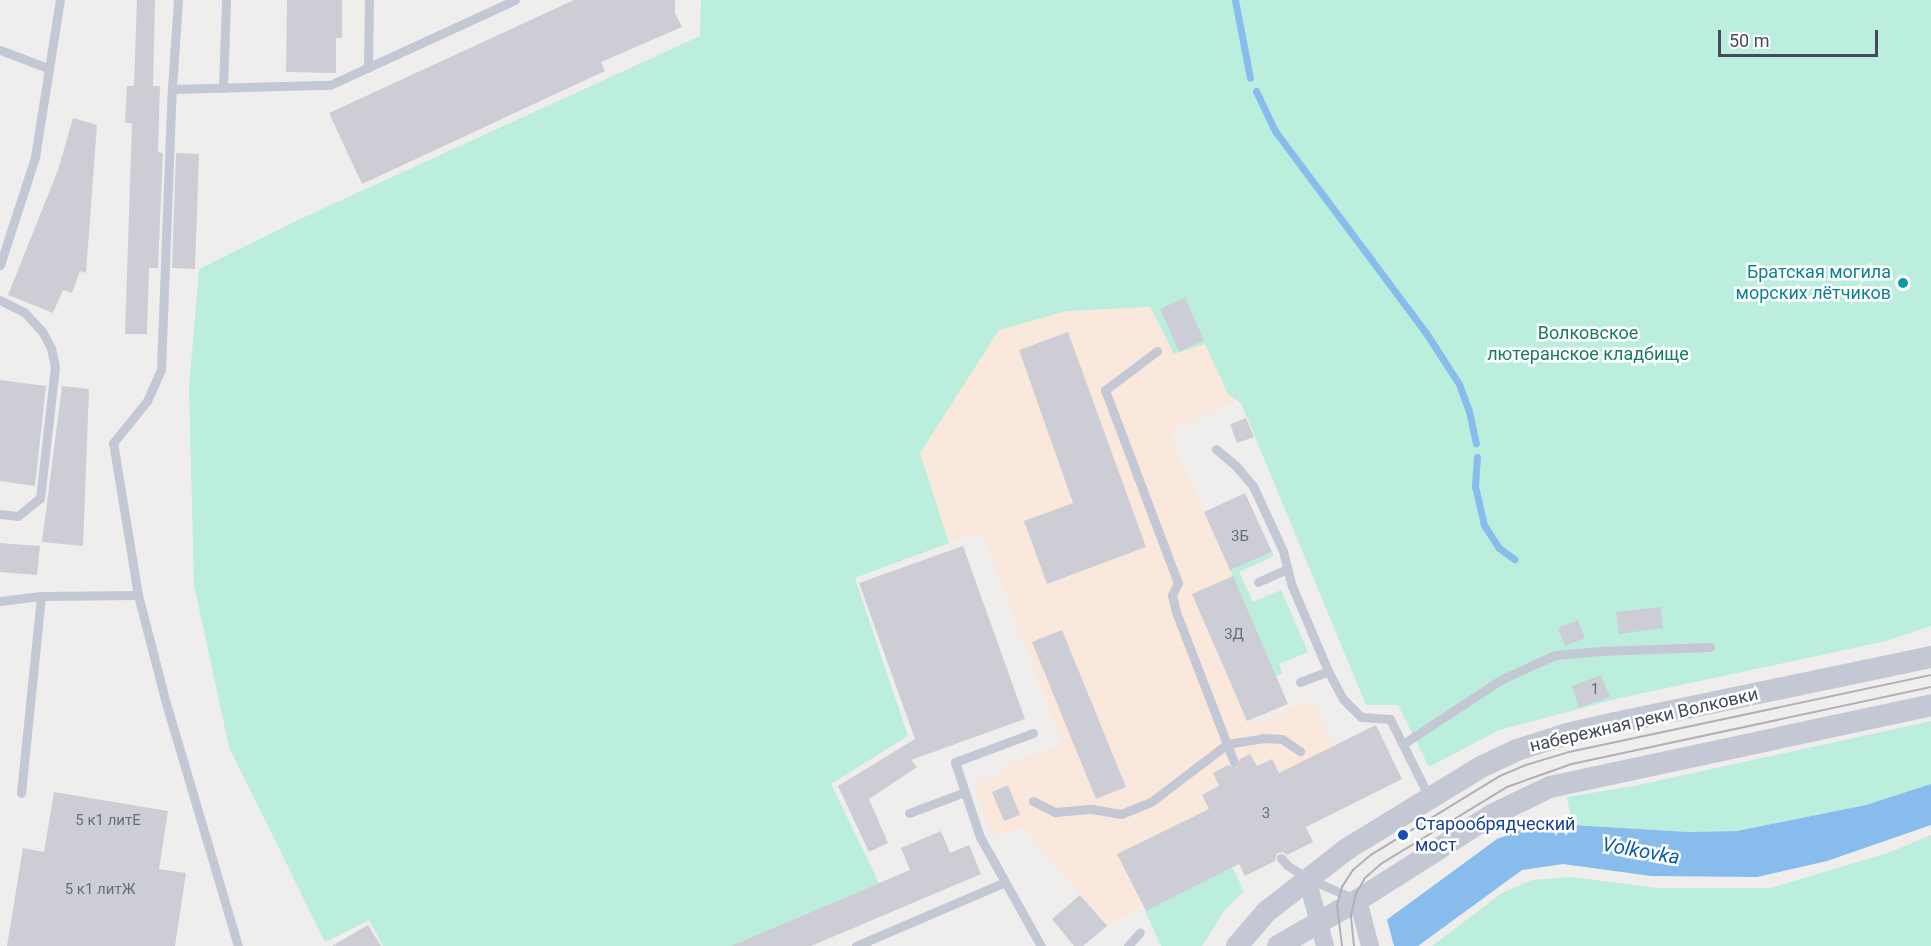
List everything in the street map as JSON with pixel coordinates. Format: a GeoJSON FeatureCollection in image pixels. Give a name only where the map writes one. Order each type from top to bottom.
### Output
{"type":"FeatureCollection","features":[{"type":"Feature","properties":{"kind":"street","name":"набережная реки Волковки"},"geometry":{"type":"LineString","coordinates":[[1237,946],[1266,912],[1347,849],[1429,797],[1479,768],[1517,750],[1567,734],[1931,657]]}},
{"type":"Feature","properties":{"kind":"street"},"geometry":{"type":"LineString","coordinates":[[1278,946],[1318,920],[1358,900],[1492,815],[1550,787],[1931,705]]}},
{"type":"Feature","properties":{"kind":"street"},"geometry":{"type":"LineString","coordinates":[[1307,878],[1325,946]]}},
{"type":"Feature","properties":{"kind":"street"},"geometry":{"type":"LineString","coordinates":[[1358,900],[1368,938]]}},
{"type":"Feature","properties":{"kind":"lane"},"geometry":{"type":"LineString","coordinates":[[0,265],[35,157],[60,0]]}},
{"type":"Feature","properties":{"kind":"lane"},"geometry":{"type":"LineString","coordinates":[[178,0],[172,89],[161,369],[147,401],[113,443],[138,595],[166,704],[238,946]]}},
{"type":"Feature","properties":{"kind":"lane"},"geometry":{"type":"LineString","coordinates":[[223,88],[226,0]]}},
{"type":"Feature","properties":{"kind":"lane"},"geometry":{"type":"LineString","coordinates":[[368,68],[369,0]]}},
{"type":"Feature","properties":{"kind":"lane"},"geometry":{"type":"LineString","coordinates":[[172,89],[330,86],[515,0]]}},
{"type":"Feature","properties":{"kind":"lane"},"geometry":{"type":"LineString","coordinates":[[0,51],[48,68]]}},
{"type":"Feature","properties":{"kind":"lane"},"geometry":{"type":"LineString","coordinates":[[0,300],[24,312],[42,332],[51,348],[55,367],[40,498],[18,516],[0,514]]}},
{"type":"Feature","properties":{"kind":"lane"},"geometry":{"type":"LineString","coordinates":[[1157,351],[1105,390],[1178,583],[1172,595],[1176,612],[1234,762]]}},
{"type":"Feature","properties":{"kind":"lane"},"geometry":{"type":"LineString","coordinates":[[1216,449],[1236,466],[1253,486],[1283,551],[1287,569],[1328,671],[1342,699],[1361,717],[1390,719],[1429,797]]}},
{"type":"Feature","properties":{"kind":"lane"},"geometry":{"type":"LineString","coordinates":[[1257,582],[1287,569]]}},
{"type":"Feature","properties":{"kind":"lane"},"geometry":{"type":"LineString","coordinates":[[0,601],[41,596],[138,595]]}},
{"type":"Feature","properties":{"kind":"lane"},"geometry":{"type":"LineString","coordinates":[[21,793],[41,596]]}},
{"type":"Feature","properties":{"kind":"lane"},"geometry":{"type":"LineString","coordinates":[[1403,744],[1502,679],[1556,655],[1710,647]]}},
{"type":"Feature","properties":{"kind":"lane"},"geometry":{"type":"LineString","coordinates":[[1300,682],[1328,671]]}},
{"type":"Feature","properties":{"kind":"lane"},"geometry":{"type":"LineString","coordinates":[[1033,733],[955,762],[980,837],[1041,946]]}},
{"type":"Feature","properties":{"kind":"lane"},"geometry":{"type":"LineString","coordinates":[[1033,801],[1055,812],[1092,808],[1121,814],[1151,802],[1227,744],[1263,738],[1282,739],[1300,751]]}},
{"type":"Feature","properties":{"kind":"lane"},"geometry":{"type":"LineString","coordinates":[[909,813],[966,792]]}},
{"type":"Feature","properties":{"kind":"lane"},"geometry":{"type":"LineString","coordinates":[[1281,858],[1287,865],[1307,878],[1358,900]]}},
{"type":"Feature","properties":{"kind":"lane"},"geometry":{"type":"LineString","coordinates":[[856,946],[1005,882]]}},
{"type":"Feature","properties":{"kind":"lane"},"geometry":{"type":"LineString","coordinates":[[1128,946],[1140,932]]}},
{"type":"Feature","properties":{"kind":"shaded area"},"geometry":{"type":"Polygon","coordinates":[[[1150,307],[1174,354],[1205,343],[1228,394],[1237,400],[1172,430],[1171,437],[1233,576],[1192,594],[1247,721],[1252,719],[1255,724],[1311,700],[1334,746],[1375,725],[1402,779],[1306,827],[1313,842],[1245,876],[1238,864],[1145,911],[1143,906],[1107,926],[1023,828],[991,836],[974,783],[1002,773],[1001,767],[1062,743],[982,533],[949,543],[919,453],[999,330],[1067,311],[1150,307]]]}},
{"type":"Feature","properties":{"kind":"green space","name":"Волковское лютеранское кладбище"},"geometry":{"type":"Polygon","coordinates":[[[701,0],[1931,0],[1931,626],[1886,641],[1620,698],[1499,730],[1429,767],[1398,705],[1366,705],[1241,403],[1228,394],[1205,344],[1174,354],[1150,307],[1067,311],[999,330],[920,453],[949,543],[855,578],[908,736],[831,784],[879,883],[731,946],[383,946],[369,920],[325,942],[229,747],[194,585],[189,388],[199,269],[298,220],[700,36],[701,0]]]}},
{"type":"Feature","properties":{"kind":"green space"},"geometry":{"type":"Polygon","coordinates":[[[1272,552],[1274,556],[1239,572],[1253,602],[1281,590],[1308,652],[1279,664],[1283,674],[1276,676],[1230,570],[1272,552]]]}},
{"type":"Feature","properties":{"kind":"green space"},"geometry":{"type":"Polygon","coordinates":[[[1931,721],[1931,784],[1866,805],[1737,831],[1688,832],[1572,825],[1567,797],[1634,786],[1931,721]]]}},
{"type":"Feature","properties":{"kind":"green space"},"geometry":{"type":"Polygon","coordinates":[[[1931,835],[1931,946],[1432,946],[1502,893],[1532,880],[1572,877],[1657,888],[1770,888],[1888,853],[1931,835]]]}},
{"type":"Feature","properties":{"kind":"green space"},"geometry":{"type":"Polygon","coordinates":[[[1232,867],[1244,891],[1224,911],[1202,946],[1161,946],[1145,911],[1232,867]]]}},
{"type":"Feature","properties":{"kind":"water","name":"Volkovka"},"geometry":{"type":"Polygon","coordinates":[[[1931,784],[1931,825],[1827,861],[1757,877],[1651,876],[1563,864],[1522,870],[1418,946],[1351,946],[1497,839],[1526,828],[1572,825],[1688,832],[1737,831],[1866,805],[1931,784]]]}},
{"type":"Feature","properties":{"kind":"pier"},"geometry":{"type":"Polygon","coordinates":[[[1386,916],[1394,946],[1348,946],[1349,944],[1386,916]]]}},
{"type":"Feature","properties":{"kind":"building"},"geometry":{"type":"Polygon","coordinates":[[[137,0],[155,0],[153,86],[160,86],[158,152],[163,153],[158,268],[149,268],[147,334],[125,334],[132,123],[125,123],[127,86],[134,86],[137,0]]]}},
{"type":"Feature","properties":{"kind":"building"},"geometry":{"type":"Polygon","coordinates":[[[287,0],[342,0],[342,38],[336,38],[336,73],[286,72],[287,0]]]}},
{"type":"Feature","properties":{"kind":"building"},"geometry":{"type":"Polygon","coordinates":[[[574,0],[675,0],[675,13],[682,27],[601,62],[605,71],[362,184],[329,113],[574,0]]]}},
{"type":"Feature","properties":{"kind":"building"},"geometry":{"type":"Polygon","coordinates":[[[73,118],[97,125],[86,273],[80,271],[72,293],[63,290],[53,313],[8,295],[58,170],[73,118]]]}},
{"type":"Feature","properties":{"kind":"building"},"geometry":{"type":"Polygon","coordinates":[[[176,153],[199,154],[195,269],[172,268],[176,153]]]}},
{"type":"Feature","properties":{"kind":"building"},"geometry":{"type":"Polygon","coordinates":[[[1185,298],[1204,340],[1179,352],[1160,309],[1185,298]]]}},
{"type":"Feature","properties":{"kind":"building"},"geometry":{"type":"Polygon","coordinates":[[[1068,332],[1146,547],[1047,584],[1024,521],[1073,503],[1019,350],[1068,332]]]}},
{"type":"Feature","properties":{"kind":"building"},"geometry":{"type":"Polygon","coordinates":[[[0,380],[46,386],[35,486],[0,481],[0,380]]]}},
{"type":"Feature","properties":{"kind":"building"},"geometry":{"type":"Polygon","coordinates":[[[62,386],[89,389],[83,546],[42,542],[62,386]]]}},
{"type":"Feature","properties":{"kind":"building"},"geometry":{"type":"Polygon","coordinates":[[[1246,418],[1254,437],[1237,443],[1230,424],[1246,418]]]}},
{"type":"Feature","properties":{"kind":"building"},"geometry":{"type":"Polygon","coordinates":[[[1245,493],[1272,552],[1230,570],[1204,512],[1245,493]]]}},
{"type":"Feature","properties":{"kind":"building"},"geometry":{"type":"Polygon","coordinates":[[[0,543],[40,546],[37,575],[0,572],[0,543]]]}},
{"type":"Feature","properties":{"kind":"building"},"geometry":{"type":"Polygon","coordinates":[[[963,546],[1025,719],[911,760],[917,767],[869,799],[888,843],[869,852],[838,786],[915,739],[859,583],[963,546]]]}},
{"type":"Feature","properties":{"kind":"building"},"geometry":{"type":"Polygon","coordinates":[[[1233,576],[1288,704],[1247,721],[1192,594],[1233,576]]]}},
{"type":"Feature","properties":{"kind":"building"},"geometry":{"type":"Polygon","coordinates":[[[1661,607],[1663,628],[1619,634],[1616,612],[1661,607]]]}},
{"type":"Feature","properties":{"kind":"building"},"geometry":{"type":"Polygon","coordinates":[[[1578,620],[1585,638],[1565,646],[1558,628],[1578,620]]]}},
{"type":"Feature","properties":{"kind":"building"},"geometry":{"type":"Polygon","coordinates":[[[1062,630],[1126,787],[1096,799],[1032,642],[1062,630]]]}},
{"type":"Feature","properties":{"kind":"building"},"geometry":{"type":"Polygon","coordinates":[[[1601,675],[1610,697],[1579,708],[1572,686],[1601,675]]]}},
{"type":"Feature","properties":{"kind":"building"},"geometry":{"type":"Polygon","coordinates":[[[1376,725],[1402,779],[1306,827],[1313,842],[1287,855],[1283,852],[1277,853],[1275,861],[1245,876],[1239,864],[1146,911],[1117,854],[1209,809],[1202,795],[1219,786],[1213,773],[1228,765],[1237,768],[1240,759],[1250,754],[1257,766],[1272,759],[1279,773],[1376,725]]]}},
{"type":"Feature","properties":{"kind":"building"},"geometry":{"type":"Polygon","coordinates":[[[1008,785],[1020,815],[1004,821],[992,792],[1008,785]]]}},
{"type":"Feature","properties":{"kind":"building"},"geometry":{"type":"Polygon","coordinates":[[[54,792],[168,811],[159,869],[186,873],[175,946],[7,946],[23,848],[44,852],[54,792]]]}},
{"type":"Feature","properties":{"kind":"building"},"geometry":{"type":"Polygon","coordinates":[[[941,831],[950,853],[969,845],[981,874],[811,946],[731,946],[910,870],[901,848],[941,831]]]}},
{"type":"Feature","properties":{"kind":"building"},"geometry":{"type":"Polygon","coordinates":[[[1080,895],[1107,926],[1083,946],[1074,946],[1052,919],[1080,895]]]}},
{"type":"Feature","properties":{"kind":"building"},"geometry":{"type":"Polygon","coordinates":[[[368,925],[381,946],[332,946],[368,925]]]}},
{"type":"Feature","properties":{"kind":"waterway"},"geometry":{"type":"LineString","coordinates":[[1235,0],[1250,78]]}},
{"type":"Feature","properties":{"kind":"waterway"},"geometry":{"type":"LineString","coordinates":[[1256,91],[1275,131],[1426,333],[1459,384],[1469,411],[1476,443]]}},
{"type":"Feature","properties":{"kind":"waterway"},"geometry":{"type":"LineString","coordinates":[[1477,457],[1475,486],[1484,525],[1499,548],[1514,559]]}},
{"type":"Feature","properties":{"kind":"tram line"},"geometry":{"type":"LineString","coordinates":[[1342,946],[1337,905],[1342,887],[1353,870],[1371,855],[1500,776],[1526,765],[1569,752],[1931,675]]}},
{"type":"Feature","properties":{"kind":"tram line"},"geometry":{"type":"LineString","coordinates":[[1354,946],[1351,915],[1356,894],[1365,878],[1381,864],[1507,787],[1572,764],[1931,687]]}},
{"type":"Feature","properties":{"kind":"place","name":"Братская могила морских лётчиков"},"geometry":{"type":"Point","coordinates":[1903,283]}},
{"type":"Feature","properties":{"kind":"place","name":"Старообрядческий мост"},"geometry":{"type":"Point","coordinates":[1403,835]}}]}
